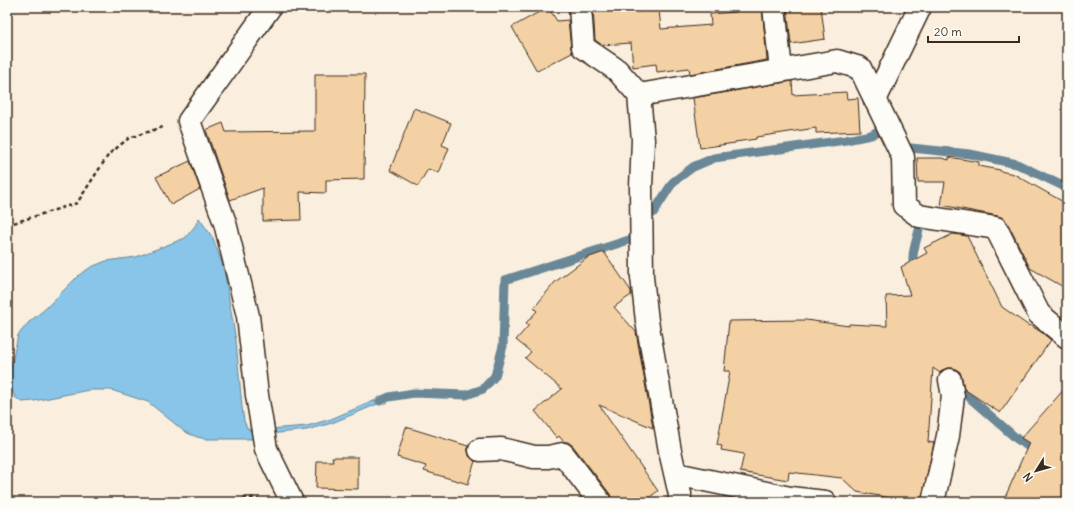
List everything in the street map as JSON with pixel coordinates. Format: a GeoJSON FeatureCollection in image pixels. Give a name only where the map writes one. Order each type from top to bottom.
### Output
{"type":"FeatureCollection","features":[{"type":"Feature","properties":{"kind":"street"},"geometry":{"type":"LineString","coordinates":[[270,7],[189,121],[224,223],[248,316],[257,395],[266,449],[292,502]]}},
{"type":"Feature","properties":{"kind":"street"},"geometry":{"type":"LineString","coordinates":[[580,7],[582,47],[618,70],[638,95],[643,140],[641,187],[642,277],[649,329],[670,451],[678,487]]}},
{"type":"Feature","properties":{"kind":"street"},"geometry":{"type":"LineString","coordinates":[[774,7],[781,70]]}},
{"type":"Feature","properties":{"kind":"street"},"geometry":{"type":"LineString","coordinates":[[875,100],[920,7]]}},
{"type":"Feature","properties":{"kind":"street"},"geometry":{"type":"LineString","coordinates":[[638,95],[837,61],[860,68],[903,157],[904,205],[919,216],[996,228],[1039,314],[1067,336]]}},
{"type":"Feature","properties":{"kind":"street"},"geometry":{"type":"LineString","coordinates":[[933,502],[948,436],[954,396],[950,380]]}},
{"type":"Feature","properties":{"kind":"street"},"geometry":{"type":"LineString","coordinates":[[480,450],[501,449],[534,457],[548,457],[563,454],[600,502]]}},
{"type":"Feature","properties":{"kind":"street"},"geometry":{"type":"LineString","coordinates":[[664,502],[678,487]]}},
{"type":"Feature","properties":{"kind":"street"},"geometry":{"type":"LineString","coordinates":[[678,487],[825,502]]}},
{"type":"Feature","properties":{"kind":"path"},"geometry":{"type":"LineString","coordinates":[[7,225],[77,204],[109,154],[129,138],[162,127],[189,121]]}},
{"type":"Feature","properties":{"kind":"path"},"geometry":{"type":"LineString","coordinates":[[243,498],[257,498],[263,502]]}},
{"type":"Feature","properties":{"kind":"water"},"geometry":{"type":"Polygon","coordinates":[[[199,218],[213,238],[224,269],[236,341],[244,421],[247,428],[252,431],[253,439],[206,439],[197,437],[185,432],[148,402],[111,390],[89,390],[34,401],[22,402],[16,398],[11,390],[9,376],[18,335],[29,322],[45,309],[79,275],[91,267],[106,261],[136,257],[185,238],[195,226],[199,218]]]}},
{"type":"Feature","properties":{"kind":"water"},"geometry":{"type":"Polygon","coordinates":[[[390,394],[392,398],[332,423],[307,430],[269,434],[269,429],[307,426],[331,419],[390,394]]]}},
{"type":"Feature","properties":{"kind":"building"},"geometry":{"type":"Polygon","coordinates":[[[548,7],[557,21],[568,20],[572,53],[537,71],[512,27],[548,7]]]}},
{"type":"Feature","properties":{"kind":"building"},"geometry":{"type":"Polygon","coordinates":[[[593,7],[637,7],[637,12],[659,10],[661,29],[711,25],[710,14],[736,12],[736,7],[762,7],[767,60],[690,74],[689,68],[657,72],[656,64],[633,67],[631,43],[602,45],[595,40],[593,7]]]}},
{"type":"Feature","properties":{"kind":"building"},"geometry":{"type":"Polygon","coordinates":[[[787,7],[821,7],[825,39],[791,44],[787,7]]]}},
{"type":"Feature","properties":{"kind":"building"},"geometry":{"type":"Polygon","coordinates":[[[315,74],[365,74],[364,179],[326,180],[326,193],[300,192],[301,220],[263,221],[263,188],[230,200],[206,130],[223,123],[226,132],[315,131],[315,74]]]}},
{"type":"Feature","properties":{"kind":"building"},"geometry":{"type":"Polygon","coordinates":[[[792,81],[793,95],[846,92],[847,99],[858,98],[860,131],[816,133],[816,128],[756,137],[756,139],[700,148],[693,98],[792,81]]]}},
{"type":"Feature","properties":{"kind":"building"},"geometry":{"type":"Polygon","coordinates":[[[414,108],[451,123],[442,145],[449,148],[439,173],[428,169],[418,186],[390,170],[414,108]]]}},
{"type":"Feature","properties":{"kind":"building"},"geometry":{"type":"Polygon","coordinates":[[[949,157],[979,162],[979,166],[1014,174],[1067,204],[1067,289],[1030,268],[1007,222],[1003,218],[941,205],[945,182],[918,182],[917,158],[942,158],[949,160],[949,157]]]}},
{"type":"Feature","properties":{"kind":"building"},"geometry":{"type":"Polygon","coordinates":[[[190,161],[200,189],[171,205],[156,177],[190,161]]]}},
{"type":"Feature","properties":{"kind":"building"},"geometry":{"type":"Polygon","coordinates":[[[953,234],[967,236],[1002,307],[1051,340],[1000,413],[964,389],[960,372],[954,368],[947,368],[942,370],[940,373],[933,368],[928,442],[934,443],[921,502],[857,492],[842,478],[789,472],[788,480],[740,472],[744,454],[721,450],[722,446],[717,445],[730,371],[724,371],[729,321],[806,320],[849,326],[849,324],[887,326],[886,296],[910,295],[901,267],[927,253],[924,248],[953,234]]]}},
{"type":"Feature","properties":{"kind":"building"},"geometry":{"type":"Polygon","coordinates":[[[604,252],[631,291],[631,295],[614,307],[636,332],[653,428],[599,405],[658,491],[643,502],[612,502],[610,494],[573,446],[568,442],[564,442],[559,436],[557,438],[535,411],[562,389],[525,358],[531,352],[516,340],[529,325],[526,323],[537,311],[534,308],[555,282],[587,258],[604,252]]]}},
{"type":"Feature","properties":{"kind":"building"},"geometry":{"type":"Polygon","coordinates":[[[1067,386],[1067,490],[1062,502],[1003,502],[1029,443],[1021,438],[1067,386]]]}},
{"type":"Feature","properties":{"kind":"building"},"geometry":{"type":"Polygon","coordinates":[[[406,427],[468,446],[469,456],[475,461],[468,484],[424,471],[426,466],[397,457],[406,427]]]}},
{"type":"Feature","properties":{"kind":"building"},"geometry":{"type":"Polygon","coordinates":[[[332,457],[358,457],[358,489],[316,488],[317,461],[333,461],[332,457]]]}},
{"type":"Feature","properties":{"kind":"waterway"},"geometry":{"type":"LineString","coordinates":[[653,213],[673,182],[693,167],[714,158],[846,140],[871,135],[878,131]]}},
{"type":"Feature","properties":{"kind":"waterway"},"geometry":{"type":"LineString","coordinates":[[911,148],[970,154],[1017,164],[1067,188]]}},
{"type":"Feature","properties":{"kind":"waterway"},"geometry":{"type":"LineString","coordinates":[[915,271],[913,266],[913,255],[920,226]]}},
{"type":"Feature","properties":{"kind":"waterway"},"geometry":{"type":"LineString","coordinates":[[380,401],[389,397],[414,393],[466,395],[483,389],[495,376],[503,346],[505,280],[632,239]]}},
{"type":"Feature","properties":{"kind":"waterway"},"geometry":{"type":"LineString","coordinates":[[953,358],[963,386],[970,398],[1017,439],[1038,453]]}}]}
